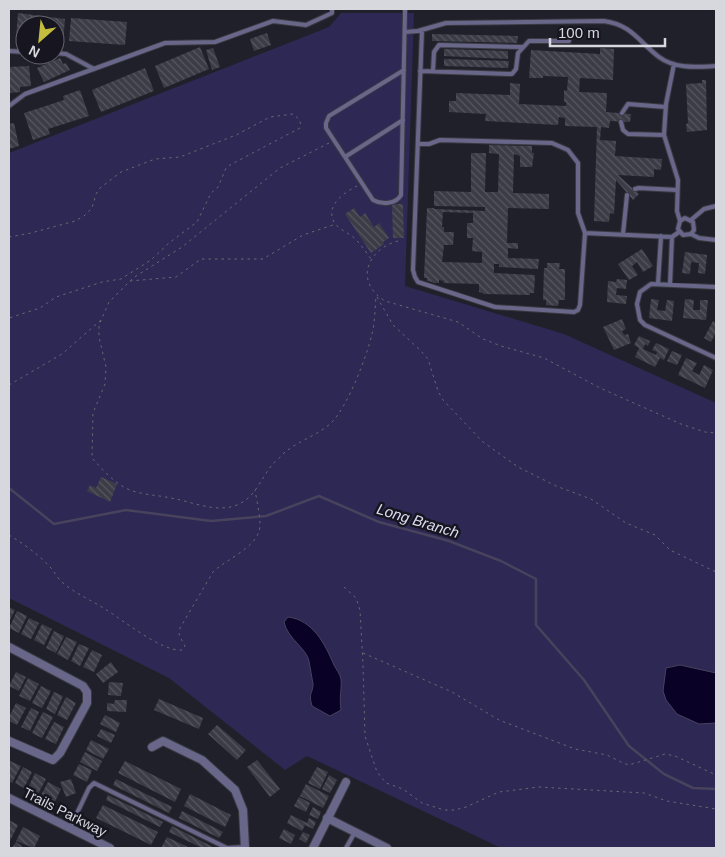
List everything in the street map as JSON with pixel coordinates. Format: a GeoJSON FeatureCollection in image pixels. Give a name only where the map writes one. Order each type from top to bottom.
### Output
{"type":"FeatureCollection","features":[{"type":"Feature","properties":{"kind":"street"},"geometry":{"type":"LineString","coordinates":[[9,647],[83,686],[87,692],[87,703],[60,753],[53,760],[9,740]]}},
{"type":"Feature","properties":{"kind":"street"},"geometry":{"type":"LineString","coordinates":[[152,747],[163,742],[202,760],[235,790],[243,810],[245,848]]}},
{"type":"Feature","properties":{"kind":"street"},"geometry":{"type":"LineString","coordinates":[[313,848],[346,782]]}},
{"type":"Feature","properties":{"kind":"street","name":"Trails Parkway"},"geometry":{"type":"LineString","coordinates":[[9,798],[70,828],[99,846],[110,848]]}},
{"type":"Feature","properties":{"kind":"street"},"geometry":{"type":"LineString","coordinates":[[327,818],[388,848]]}},
{"type":"Feature","properties":{"kind":"lane"},"geometry":{"type":"LineString","coordinates":[[9,106],[25,94],[165,43],[215,42],[273,22],[306,25],[332,13],[332,9]]}},
{"type":"Feature","properties":{"kind":"lane"},"geometry":{"type":"LineString","coordinates":[[404,70],[329,116],[326,123],[326,128],[334,141],[373,200],[378,203],[394,202],[401,195],[405,32],[405,9]]}},
{"type":"Feature","properties":{"kind":"lane"},"geometry":{"type":"LineString","coordinates":[[405,32],[422,30],[446,23],[604,21],[626,27],[659,57],[674,64],[690,67],[716,66]]}},
{"type":"Feature","properties":{"kind":"lane"},"geometry":{"type":"LineString","coordinates":[[418,144],[429,144],[440,140],[552,143],[568,150],[578,163],[578,213],[585,233],[580,305],[578,310],[574,312],[495,308],[418,282],[413,270],[422,30]]}},
{"type":"Feature","properties":{"kind":"lane"},"geometry":{"type":"LineString","coordinates":[[420,71],[512,74],[516,69],[518,53],[529,41],[568,41]]}},
{"type":"Feature","properties":{"kind":"lane"},"geometry":{"type":"LineString","coordinates":[[433,71],[434,52],[439,45],[523,47]]}},
{"type":"Feature","properties":{"kind":"lane"},"geometry":{"type":"LineString","coordinates":[[65,54],[94,69]]}},
{"type":"Feature","properties":{"kind":"lane"},"geometry":{"type":"LineString","coordinates":[[674,64],[666,107],[664,135],[678,180],[677,211],[680,221]]}},
{"type":"Feature","properties":{"kind":"lane"},"geometry":{"type":"LineString","coordinates":[[622,113],[628,104],[666,107]]}},
{"type":"Feature","properties":{"kind":"lane"},"geometry":{"type":"LineString","coordinates":[[345,157],[403,120]]}},
{"type":"Feature","properties":{"kind":"lane"},"geometry":{"type":"LineString","coordinates":[[621,122],[623,130],[628,134],[664,135]]}},
{"type":"Feature","properties":{"kind":"lane"},"geometry":{"type":"LineString","coordinates":[[634,189],[677,190]]}},
{"type":"Feature","properties":{"kind":"lane"},"geometry":{"type":"LineString","coordinates":[[623,234],[627,195]]}},
{"type":"Feature","properties":{"kind":"lane"},"geometry":{"type":"LineString","coordinates":[[691,220],[704,209],[716,206]]}},
{"type":"Feature","properties":{"kind":"lane"},"geometry":{"type":"LineString","coordinates":[[691,234],[695,227],[691,220],[685,218],[677,226],[679,232],[683,235],[691,234],[699,238],[716,240]]}},
{"type":"Feature","properties":{"kind":"lane"},"geometry":{"type":"LineString","coordinates":[[585,233],[672,237],[679,232]]}},
{"type":"Feature","properties":{"kind":"lane"},"geometry":{"type":"LineString","coordinates":[[658,284],[661,236]]}},
{"type":"Feature","properties":{"kind":"lane"},"geometry":{"type":"LineString","coordinates":[[670,285],[672,237]]}},
{"type":"Feature","properties":{"kind":"lane"},"geometry":{"type":"LineString","coordinates":[[716,287],[651,284],[640,292],[636,304],[640,320],[645,326],[716,358]]}},
{"type":"Feature","properties":{"kind":"lane"},"geometry":{"type":"LineString","coordinates":[[70,828],[89,788],[94,783],[227,848],[245,848]]}},
{"type":"Feature","properties":{"kind":"lane"},"geometry":{"type":"LineString","coordinates":[[346,848],[355,832]]}},
{"type":"Feature","properties":{"kind":"path"},"geometry":{"type":"LineString","coordinates":[[9,237],[75,221],[84,216],[92,208],[100,188],[120,172],[155,159],[180,157],[236,135],[270,117],[293,114],[299,118],[300,128],[226,168],[218,187],[211,193],[197,222],[169,243],[151,260],[121,279],[102,282],[56,297],[40,308],[9,318]]}},
{"type":"Feature","properties":{"kind":"path"},"geometry":{"type":"LineString","coordinates":[[334,141],[280,168],[182,247],[130,281],[109,302],[101,319],[99,337],[106,367],[105,384],[93,413],[92,458],[105,473],[128,489],[139,493],[173,498],[206,507],[233,507],[251,497],[273,464],[303,439],[322,431],[340,412],[356,380],[372,334],[376,296]]}},
{"type":"Feature","properties":{"kind":"path"},"geometry":{"type":"LineString","coordinates":[[362,183],[346,192],[334,205],[332,213],[334,222],[355,238],[372,259]]}},
{"type":"Feature","properties":{"kind":"path"},"geometry":{"type":"LineString","coordinates":[[130,281],[176,277],[201,259],[263,259],[304,235],[336,224]]}},
{"type":"Feature","properties":{"kind":"path"},"geometry":{"type":"LineString","coordinates":[[398,241],[382,248],[368,265],[367,277],[371,289],[393,325],[428,359],[432,366],[438,391],[443,400],[483,442],[518,467],[556,486],[591,499],[626,523],[655,535],[670,550],[716,572]]}},
{"type":"Feature","properties":{"kind":"path"},"geometry":{"type":"LineString","coordinates":[[376,296],[385,301],[458,322],[483,339],[544,358],[600,388],[681,424],[706,432],[716,433]]}},
{"type":"Feature","properties":{"kind":"path"},"geometry":{"type":"LineString","coordinates":[[9,386],[62,354],[101,319]]}},
{"type":"Feature","properties":{"kind":"path"},"geometry":{"type":"LineString","coordinates":[[9,535],[22,542],[50,567],[61,582],[149,638],[178,651],[182,650],[184,646],[179,636],[180,628],[213,572],[247,548],[257,536],[260,526],[255,490]]}},
{"type":"Feature","properties":{"kind":"path"},"geometry":{"type":"LineString","coordinates":[[344,587],[356,598],[358,604],[363,653],[364,736],[368,750],[381,778],[386,783],[411,793],[422,803],[444,810],[466,808],[499,792],[539,787],[644,793],[667,801],[716,809]]}},
{"type":"Feature","properties":{"kind":"path"},"geometry":{"type":"LineString","coordinates":[[363,653],[452,692],[499,720],[574,748],[607,755],[629,765],[665,754],[675,756],[716,775]]}},
{"type":"Feature","properties":{"kind":"shaded area"},"geometry":{"type":"Polygon","coordinates":[[[341,13],[414,13],[405,286],[564,334],[716,403],[716,848],[501,848],[307,756],[285,770],[169,678],[9,598],[9,153],[329,27],[341,13]]]}},
{"type":"Feature","properties":{"kind":"shaded area"},"geometry":{"type":"Polygon","coordinates":[[[288,617],[304,623],[317,634],[340,675],[341,710],[330,716],[312,706],[313,684],[309,661],[305,652],[286,628],[284,622],[288,617]]]}},
{"type":"Feature","properties":{"kind":"shaded area"},"geometry":{"type":"Polygon","coordinates":[[[680,665],[716,673],[716,723],[699,724],[677,714],[666,700],[663,691],[666,668],[680,665]]]}},
{"type":"Feature","properties":{"kind":"building"},"geometry":{"type":"Polygon","coordinates":[[[18,13],[34,15],[18,15],[18,13]]]}},
{"type":"Feature","properties":{"kind":"building"},"geometry":{"type":"Polygon","coordinates":[[[71,18],[127,22],[125,45],[69,41],[71,18]]]}},
{"type":"Feature","properties":{"kind":"building"},"geometry":{"type":"Polygon","coordinates":[[[267,33],[271,45],[254,51],[250,39],[267,33]]]}},
{"type":"Feature","properties":{"kind":"building"},"geometry":{"type":"Polygon","coordinates":[[[432,34],[518,36],[517,43],[432,41],[432,34]]]}},
{"type":"Feature","properties":{"kind":"building"},"geometry":{"type":"Polygon","coordinates":[[[200,47],[209,69],[164,88],[155,66],[200,47]]]}},
{"type":"Feature","properties":{"kind":"building"},"geometry":{"type":"Polygon","coordinates":[[[213,48],[220,67],[212,70],[206,50],[213,48]]]}},
{"type":"Feature","properties":{"kind":"building"},"geometry":{"type":"Polygon","coordinates":[[[600,48],[614,49],[613,80],[580,78],[579,92],[607,93],[606,112],[631,114],[630,122],[610,121],[609,128],[601,127],[600,140],[616,141],[615,156],[662,159],[661,170],[654,169],[654,177],[618,175],[639,194],[633,200],[616,180],[614,214],[610,213],[609,222],[594,221],[597,127],[565,126],[565,118],[559,117],[558,125],[485,121],[486,114],[449,112],[449,101],[456,101],[456,93],[510,95],[510,83],[520,84],[519,104],[566,106],[564,90],[567,91],[568,77],[543,76],[543,78],[529,78],[531,50],[600,54],[600,48]]]}},
{"type":"Feature","properties":{"kind":"building"},"geometry":{"type":"Polygon","coordinates":[[[444,49],[508,51],[508,59],[444,56],[444,49]]]}},
{"type":"Feature","properties":{"kind":"building"},"geometry":{"type":"Polygon","coordinates":[[[444,59],[509,61],[508,68],[444,66],[444,59]]]}},
{"type":"Feature","properties":{"kind":"building"},"geometry":{"type":"Polygon","coordinates":[[[66,63],[70,70],[44,82],[37,68],[44,65],[65,65],[66,63]]]}},
{"type":"Feature","properties":{"kind":"building"},"geometry":{"type":"Polygon","coordinates":[[[29,66],[31,86],[20,87],[20,92],[9,93],[9,67],[29,66]]]}},
{"type":"Feature","properties":{"kind":"building"},"geometry":{"type":"Polygon","coordinates":[[[145,68],[154,91],[101,112],[92,90],[145,68]]]}},
{"type":"Feature","properties":{"kind":"building"},"geometry":{"type":"Polygon","coordinates":[[[702,80],[706,80],[707,130],[687,132],[686,84],[702,83],[702,80]]]}},
{"type":"Feature","properties":{"kind":"building"},"geometry":{"type":"Polygon","coordinates":[[[80,90],[89,116],[48,129],[50,134],[33,140],[24,113],[64,100],[63,96],[80,90]]]}},
{"type":"Feature","properties":{"kind":"building"},"geometry":{"type":"Polygon","coordinates":[[[14,123],[19,146],[9,149],[9,124],[14,123]]]}},
{"type":"Feature","properties":{"kind":"building"},"geometry":{"type":"Polygon","coordinates":[[[489,145],[532,146],[532,153],[534,153],[532,167],[520,167],[520,156],[514,154],[513,193],[549,194],[549,209],[508,208],[507,243],[518,243],[518,249],[508,248],[508,258],[539,259],[538,269],[499,267],[499,264],[494,264],[494,273],[535,275],[534,293],[530,293],[530,295],[483,294],[479,292],[479,284],[443,283],[444,281],[439,280],[439,283],[433,283],[424,278],[427,208],[485,211],[485,207],[434,206],[434,191],[471,192],[471,153],[486,153],[485,192],[498,192],[499,154],[489,153],[489,145]],[[443,212],[442,227],[444,227],[444,232],[454,232],[453,245],[444,245],[442,262],[482,263],[482,252],[472,251],[473,238],[467,238],[467,223],[473,223],[473,213],[443,212]]]}},
{"type":"Feature","properties":{"kind":"building"},"geometry":{"type":"Polygon","coordinates":[[[392,204],[403,204],[404,238],[393,238],[392,204]]]}},
{"type":"Feature","properties":{"kind":"building"},"geometry":{"type":"Polygon","coordinates":[[[354,208],[360,217],[365,213],[374,227],[379,223],[389,238],[371,253],[345,214],[354,208]]]}},
{"type":"Feature","properties":{"kind":"building"},"geometry":{"type":"Polygon","coordinates":[[[642,249],[653,266],[643,272],[637,262],[632,266],[638,275],[629,280],[618,264],[642,249]]]}},
{"type":"Feature","properties":{"kind":"building"},"geometry":{"type":"Polygon","coordinates":[[[685,252],[707,255],[705,274],[698,273],[699,263],[691,262],[690,274],[682,273],[685,252]]]}},
{"type":"Feature","properties":{"kind":"building"},"geometry":{"type":"Polygon","coordinates":[[[547,263],[560,263],[559,269],[565,269],[565,300],[559,300],[558,306],[546,305],[546,300],[543,300],[544,268],[547,268],[547,263]]]}},
{"type":"Feature","properties":{"kind":"building"},"geometry":{"type":"Polygon","coordinates":[[[617,279],[627,280],[626,289],[617,288],[616,295],[627,296],[626,304],[607,302],[608,281],[616,282],[617,279]]]}},
{"type":"Feature","properties":{"kind":"building"},"geometry":{"type":"Polygon","coordinates":[[[651,299],[659,300],[657,310],[665,311],[667,300],[674,301],[672,321],[649,318],[651,299]]]}},
{"type":"Feature","properties":{"kind":"building"},"geometry":{"type":"Polygon","coordinates":[[[685,299],[694,300],[693,310],[700,310],[700,300],[708,300],[706,320],[683,318],[685,299]]]}},
{"type":"Feature","properties":{"kind":"building"},"geometry":{"type":"Polygon","coordinates":[[[622,319],[626,329],[622,331],[624,335],[628,334],[631,343],[614,350],[603,327],[622,319]]]}},
{"type":"Feature","properties":{"kind":"building"},"geometry":{"type":"Polygon","coordinates":[[[713,321],[716,323],[716,332],[711,342],[704,338],[713,321]]]}},
{"type":"Feature","properties":{"kind":"building"},"geometry":{"type":"Polygon","coordinates":[[[639,336],[650,341],[648,346],[645,344],[643,349],[656,355],[657,352],[652,350],[656,343],[669,349],[664,360],[660,358],[655,367],[635,357],[639,348],[634,345],[639,336]]]}},
{"type":"Feature","properties":{"kind":"building"},"geometry":{"type":"Polygon","coordinates":[[[672,351],[682,355],[677,365],[667,361],[672,351]]]}},
{"type":"Feature","properties":{"kind":"building"},"geometry":{"type":"Polygon","coordinates":[[[686,358],[697,363],[692,371],[699,375],[704,365],[713,370],[705,388],[678,375],[686,358]]]}},
{"type":"Feature","properties":{"kind":"building"},"geometry":{"type":"Polygon","coordinates":[[[101,477],[117,484],[110,502],[87,491],[90,485],[96,488],[101,477]]]}},
{"type":"Feature","properties":{"kind":"building"},"geometry":{"type":"Polygon","coordinates":[[[9,607],[15,610],[9,622],[9,607]]]}},
{"type":"Feature","properties":{"kind":"building"},"geometry":{"type":"Polygon","coordinates":[[[17,611],[27,616],[19,633],[9,628],[17,611]]]}},
{"type":"Feature","properties":{"kind":"building"},"geometry":{"type":"Polygon","coordinates":[[[29,618],[39,623],[31,639],[21,634],[29,618]]]}},
{"type":"Feature","properties":{"kind":"building"},"geometry":{"type":"Polygon","coordinates":[[[42,624],[52,629],[44,645],[34,640],[42,624]]]}},
{"type":"Feature","properties":{"kind":"building"},"geometry":{"type":"Polygon","coordinates":[[[54,631],[64,636],[56,653],[46,648],[54,631]]]}},
{"type":"Feature","properties":{"kind":"building"},"geometry":{"type":"Polygon","coordinates":[[[66,637],[77,642],[68,660],[57,654],[66,637]]]}},
{"type":"Feature","properties":{"kind":"building"},"geometry":{"type":"Polygon","coordinates":[[[79,644],[89,648],[80,666],[71,661],[79,644]]]}},
{"type":"Feature","properties":{"kind":"building"},"geometry":{"type":"Polygon","coordinates":[[[92,650],[102,655],[94,672],[83,667],[92,650]]]}},
{"type":"Feature","properties":{"kind":"building"},"geometry":{"type":"Polygon","coordinates":[[[111,662],[118,672],[103,683],[96,674],[111,662]]]}},
{"type":"Feature","properties":{"kind":"building"},"geometry":{"type":"Polygon","coordinates":[[[16,672],[26,677],[19,691],[9,686],[16,672]]]}},
{"type":"Feature","properties":{"kind":"building"},"geometry":{"type":"Polygon","coordinates":[[[28,678],[39,684],[30,701],[19,696],[28,678]]]}},
{"type":"Feature","properties":{"kind":"building"},"geometry":{"type":"Polygon","coordinates":[[[109,682],[123,683],[121,696],[108,695],[109,682]]]}},
{"type":"Feature","properties":{"kind":"building"},"geometry":{"type":"Polygon","coordinates":[[[41,686],[51,691],[42,708],[32,703],[41,686]]]}},
{"type":"Feature","properties":{"kind":"building"},"geometry":{"type":"Polygon","coordinates":[[[54,692],[63,696],[55,714],[46,709],[54,692]]]}},
{"type":"Feature","properties":{"kind":"building"},"geometry":{"type":"Polygon","coordinates":[[[66,697],[76,703],[67,720],[57,715],[66,697]]]}},
{"type":"Feature","properties":{"kind":"building"},"geometry":{"type":"Polygon","coordinates":[[[159,699],[203,718],[199,729],[154,710],[159,699]]]}},
{"type":"Feature","properties":{"kind":"building"},"geometry":{"type":"Polygon","coordinates":[[[115,700],[127,700],[126,712],[107,711],[107,703],[114,704],[115,700]]]}},
{"type":"Feature","properties":{"kind":"building"},"geometry":{"type":"Polygon","coordinates":[[[16,703],[26,708],[17,725],[9,721],[16,703]]]}},
{"type":"Feature","properties":{"kind":"building"},"geometry":{"type":"Polygon","coordinates":[[[31,708],[39,712],[30,731],[21,727],[31,708]]]}},
{"type":"Feature","properties":{"kind":"building"},"geometry":{"type":"Polygon","coordinates":[[[43,712],[53,717],[42,738],[32,733],[43,712]]]}},
{"type":"Feature","properties":{"kind":"building"},"geometry":{"type":"Polygon","coordinates":[[[105,715],[120,723],[116,732],[100,724],[105,715]]]}},
{"type":"Feature","properties":{"kind":"building"},"geometry":{"type":"Polygon","coordinates":[[[54,722],[64,727],[56,744],[45,739],[54,722]]]}},
{"type":"Feature","properties":{"kind":"building"},"geometry":{"type":"Polygon","coordinates":[[[217,725],[246,750],[237,760],[208,734],[217,725]]]}},
{"type":"Feature","properties":{"kind":"building"},"geometry":{"type":"Polygon","coordinates":[[[101,729],[115,735],[111,743],[97,736],[101,729]]]}},
{"type":"Feature","properties":{"kind":"building"},"geometry":{"type":"Polygon","coordinates":[[[91,740],[109,749],[103,759],[86,750],[91,740]]]}},
{"type":"Feature","properties":{"kind":"building"},"geometry":{"type":"Polygon","coordinates":[[[85,752],[102,761],[97,771],[80,762],[85,752]]]}},
{"type":"Feature","properties":{"kind":"building"},"geometry":{"type":"Polygon","coordinates":[[[257,760],[280,789],[270,797],[247,767],[257,760]]]}},
{"type":"Feature","properties":{"kind":"building"},"geometry":{"type":"Polygon","coordinates":[[[10,761],[21,766],[12,783],[9,781],[10,761]]]}},
{"type":"Feature","properties":{"kind":"building"},"geometry":{"type":"Polygon","coordinates":[[[125,761],[181,789],[175,802],[118,773],[125,761]]]}},
{"type":"Feature","properties":{"kind":"building"},"geometry":{"type":"Polygon","coordinates":[[[79,764],[92,770],[87,782],[73,775],[79,764]]]}},
{"type":"Feature","properties":{"kind":"building"},"geometry":{"type":"Polygon","coordinates":[[[23,767],[32,772],[24,788],[15,783],[23,767]]]}},
{"type":"Feature","properties":{"kind":"building"},"geometry":{"type":"Polygon","coordinates":[[[317,767],[328,772],[320,789],[308,783],[317,767]]]}},
{"type":"Feature","properties":{"kind":"building"},"geometry":{"type":"Polygon","coordinates":[[[35,773],[46,779],[37,796],[27,790],[35,773]]]}},
{"type":"Feature","properties":{"kind":"building"},"geometry":{"type":"Polygon","coordinates":[[[329,775],[337,780],[330,793],[322,789],[329,775]]]}},
{"type":"Feature","properties":{"kind":"building"},"geometry":{"type":"Polygon","coordinates":[[[71,779],[76,793],[66,797],[60,782],[71,779]]]}},
{"type":"Feature","properties":{"kind":"building"},"geometry":{"type":"Polygon","coordinates":[[[116,779],[172,807],[169,813],[113,785],[116,779]]]}},
{"type":"Feature","properties":{"kind":"building"},"geometry":{"type":"Polygon","coordinates":[[[48,782],[61,789],[54,804],[40,797],[48,782]]]}},
{"type":"Feature","properties":{"kind":"building"},"geometry":{"type":"Polygon","coordinates":[[[306,784],[329,796],[323,808],[300,796],[306,784]]]}},
{"type":"Feature","properties":{"kind":"building"},"geometry":{"type":"Polygon","coordinates":[[[190,794],[231,815],[225,827],[184,806],[190,794]]]}},
{"type":"Feature","properties":{"kind":"building"},"geometry":{"type":"Polygon","coordinates":[[[108,795],[163,822],[160,827],[106,800],[108,795]]]}},
{"type":"Feature","properties":{"kind":"building"},"geometry":{"type":"Polygon","coordinates":[[[299,797],[310,803],[306,812],[294,806],[299,797]]]}},
{"type":"Feature","properties":{"kind":"building"},"geometry":{"type":"Polygon","coordinates":[[[103,805],[158,832],[151,845],[96,818],[103,805]]]}},
{"type":"Feature","properties":{"kind":"building"},"geometry":{"type":"Polygon","coordinates":[[[313,807],[321,812],[318,819],[309,815],[313,807]]]}},
{"type":"Feature","properties":{"kind":"building"},"geometry":{"type":"Polygon","coordinates":[[[182,811],[223,832],[219,838],[179,818],[182,811]]]}},
{"type":"Feature","properties":{"kind":"building"},"geometry":{"type":"Polygon","coordinates":[[[291,815],[307,823],[309,818],[316,822],[313,829],[305,825],[302,831],[287,823],[291,815]]]}},
{"type":"Feature","properties":{"kind":"building"},"geometry":{"type":"Polygon","coordinates":[[[9,820],[18,825],[9,843],[9,820]]]}},
{"type":"Feature","properties":{"kind":"building"},"geometry":{"type":"Polygon","coordinates":[[[172,826],[215,848],[202,848],[169,832],[172,826]]]}},
{"type":"Feature","properties":{"kind":"building"},"geometry":{"type":"Polygon","coordinates":[[[23,827],[40,836],[34,848],[16,841],[23,827]]]}},
{"type":"Feature","properties":{"kind":"building"},"geometry":{"type":"Polygon","coordinates":[[[284,829],[295,835],[291,844],[279,838],[284,829]]]}},
{"type":"Feature","properties":{"kind":"building"},"geometry":{"type":"Polygon","coordinates":[[[303,832],[310,835],[306,843],[299,839],[303,832]]]}},
{"type":"Feature","properties":{"kind":"building"},"geometry":{"type":"Polygon","coordinates":[[[167,837],[190,848],[161,848],[167,837]]]}},
{"type":"Feature","properties":{"kind":"building"},"geometry":{"type":"Polygon","coordinates":[[[16,842],[22,846],[21,848],[12,848],[16,842]]]}},
{"type":"Feature","properties":{"kind":"waterway","name":"Long Branch"},"geometry":{"type":"LineString","coordinates":[[9,488],[54,524],[126,510],[211,521],[266,516],[319,496],[379,522],[449,541],[501,561],[536,579],[536,625],[584,680],[629,746],[664,774],[693,788],[716,789]]}}]}
